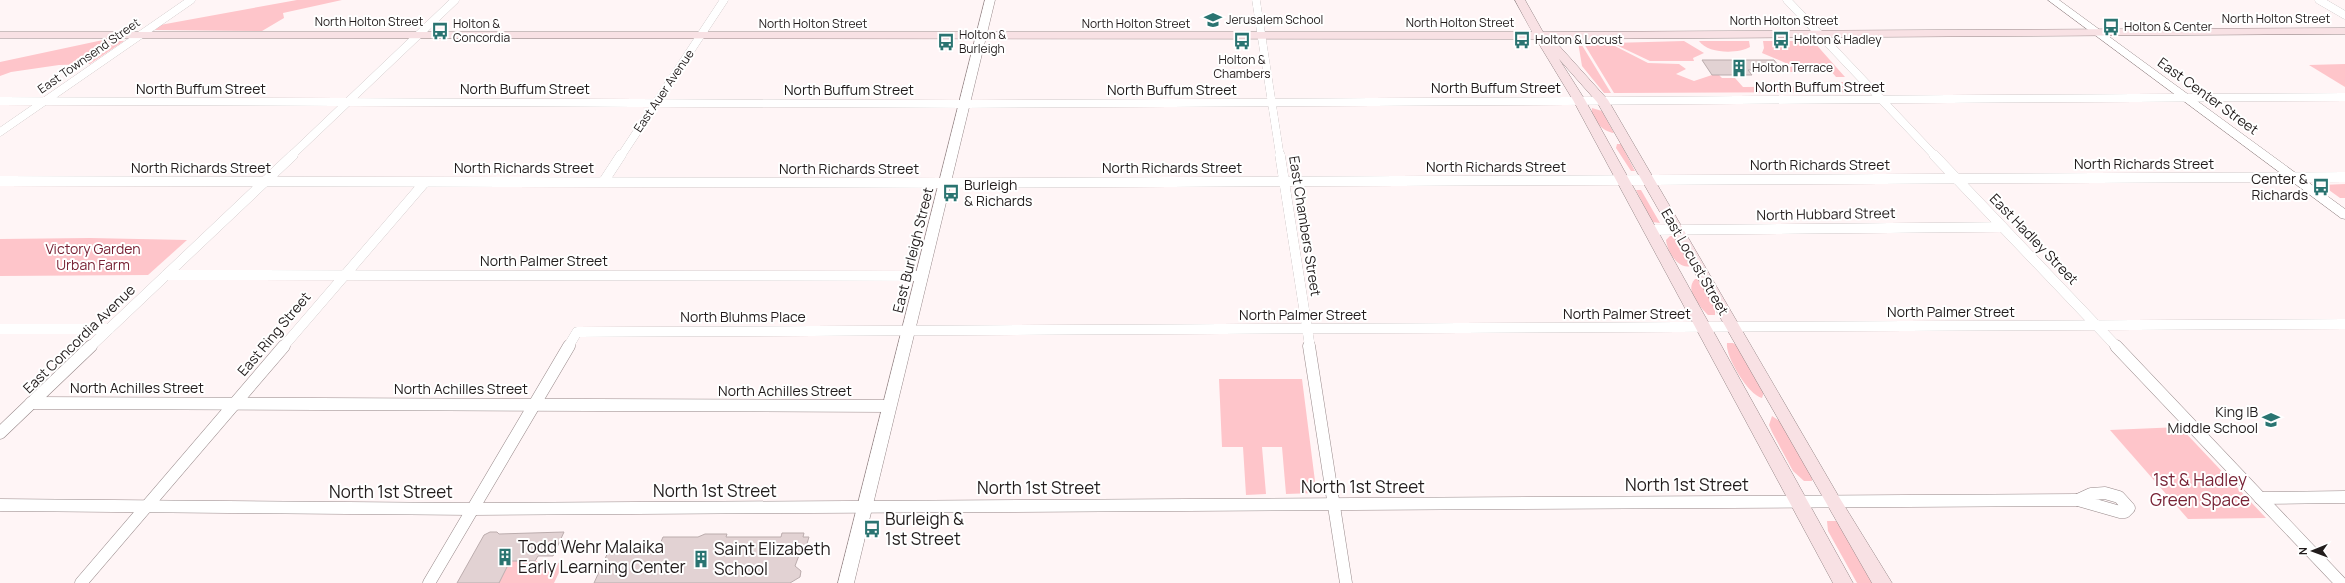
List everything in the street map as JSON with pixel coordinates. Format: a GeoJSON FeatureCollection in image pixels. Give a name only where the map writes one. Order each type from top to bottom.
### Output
{"type":"FeatureCollection","features":[{"type":"Feature","properties":{"kind":"main road","name":"East Locust Street"},"geometry":{"type":"LineString","coordinates":[[1520,0],[1545,46],[1579,100],[1843,583]]}},
{"type":"Feature","properties":{"kind":"main road","name":"North Holton Street"},"geometry":{"type":"LineString","coordinates":[[0,35],[981,37],[1540,35],[1574,43],[1818,34],[2345,31]]}},
{"type":"Feature","properties":{"kind":"main road","name":"East Locust Street"},"geometry":{"type":"LineString","coordinates":[[1540,35],[1551,41],[1602,100],[1646,180],[1833,502],[1882,583]]}},
{"type":"Feature","properties":{"kind":"main road"},"geometry":{"type":"LineString","coordinates":[[1574,43],[1575,69]]}},
{"type":"Feature","properties":{"kind":"street","name":"East Townsend Street"},"geometry":{"type":"LineString","coordinates":[[0,132],[192,0]]}},
{"type":"Feature","properties":{"kind":"street","name":"East Concordia Avenue"},"geometry":{"type":"LineString","coordinates":[[0,433],[455,0]]}},
{"type":"Feature","properties":{"kind":"street","name":"East Auer Avenue"},"geometry":{"type":"LineString","coordinates":[[604,181],[724,0]]}},
{"type":"Feature","properties":{"kind":"street","name":"East Burleigh Street"},"geometry":{"type":"LineString","coordinates":[[846,583],[990,0]]}},
{"type":"Feature","properties":{"kind":"street","name":"East Chambers Street"},"geometry":{"type":"LineString","coordinates":[[1256,0],[1346,583]]}},
{"type":"Feature","properties":{"kind":"street","name":"East Hadley Street"},"geometry":{"type":"LineString","coordinates":[[1787,0],[2341,583]]}},
{"type":"Feature","properties":{"kind":"street","name":"East Center Street"},"geometry":{"type":"LineString","coordinates":[[2054,0],[2345,215]]}},
{"type":"Feature","properties":{"kind":"street"},"geometry":{"type":"LineString","coordinates":[[2319,0],[2345,15]]}},
{"type":"Feature","properties":{"kind":"street","name":"North Buffum Street"},"geometry":{"type":"LineString","coordinates":[[0,101],[965,104],[2345,97]]}},
{"type":"Feature","properties":{"kind":"street","name":"North Richards Street"},"geometry":{"type":"LineString","coordinates":[[0,181],[604,181],[945,183],[2345,177]]}},
{"type":"Feature","properties":{"kind":"street","name":"East Ring Street"},"geometry":{"type":"LineString","coordinates":[[81,583],[425,182]]}},
{"type":"Feature","properties":{"kind":"street","name":"North Hubbard Street"},"geometry":{"type":"LineString","coordinates":[[1650,230],[2002,226]]}},
{"type":"Feature","properties":{"kind":"street","name":"North Palmer Street"},"geometry":{"type":"LineString","coordinates":[[166,275],[922,276]]}},
{"type":"Feature","properties":{"kind":"street","name":"North Palmer Street"},"geometry":{"type":"LineString","coordinates":[[909,331],[2345,324]]}},
{"type":"Feature","properties":{"kind":"street"},"geometry":{"type":"LineString","coordinates":[[0,329],[109,329]]}},
{"type":"Feature","properties":{"kind":"street","name":"North Bluhms Place"},"geometry":{"type":"LineString","coordinates":[[535,405],[578,332],[909,331]]}},
{"type":"Feature","properties":{"kind":"street","name":"North Achilles Street"},"geometry":{"type":"LineString","coordinates":[[31,403],[890,406]]}},
{"type":"Feature","properties":{"kind":"street"},"geometry":{"type":"LineString","coordinates":[[429,583],[535,405]]}},
{"type":"Feature","properties":{"kind":"street"},"geometry":{"type":"LineString","coordinates":[[2260,498],[2345,497]]}},
{"type":"Feature","properties":{"kind":"street","name":"North 1st Street"},"geometry":{"type":"LineString","coordinates":[[0,505],[472,510],[2078,500]]}},
{"type":"Feature","properties":{"kind":"green space"},"geometry":{"type":"Polygon","coordinates":[[[297,0],[342,0],[283,13],[284,18],[262,31],[155,30],[160,25],[297,0]]]}},
{"type":"Feature","properties":{"kind":"green space"},"geometry":{"type":"Polygon","coordinates":[[[103,40],[124,41],[90,64],[59,65],[11,72],[0,76],[0,62],[103,40]]]}},
{"type":"Feature","properties":{"kind":"green space"},"geometry":{"type":"Polygon","coordinates":[[[1684,41],[1704,53],[1693,58],[1694,61],[1650,61],[1612,43],[1684,41]]]}},
{"type":"Feature","properties":{"kind":"green space"},"geometry":{"type":"Polygon","coordinates":[[[1699,41],[1749,41],[1750,47],[1738,51],[1723,52],[1709,48],[1699,41]]]}},
{"type":"Feature","properties":{"kind":"green space"},"geometry":{"type":"Polygon","coordinates":[[[1763,41],[1813,41],[1845,77],[1836,77],[1831,71],[1804,71],[1802,70],[1806,70],[1803,67],[1793,67],[1801,72],[1789,72],[1785,69],[1793,66],[1762,53],[1764,48],[1763,41]]]}},
{"type":"Feature","properties":{"kind":"green space"},"geometry":{"type":"Polygon","coordinates":[[[1578,42],[1580,42],[1611,93],[1604,93],[1582,66],[1578,42]]]}},
{"type":"Feature","properties":{"kind":"green space"},"geometry":{"type":"Polygon","coordinates":[[[1583,42],[1607,42],[1648,63],[1679,64],[1686,69],[1676,74],[1694,81],[1712,75],[1719,75],[1722,78],[1735,78],[1743,87],[1844,86],[1841,82],[1850,82],[1860,92],[1614,93],[1583,42]]]}},
{"type":"Feature","properties":{"kind":"green space"},"geometry":{"type":"Polygon","coordinates":[[[2345,64],[2345,87],[2309,65],[2345,64]]]}},
{"type":"Feature","properties":{"kind":"green space"},"geometry":{"type":"Polygon","coordinates":[[[1592,108],[1602,111],[1614,133],[1602,128],[1598,124],[1593,116],[1592,108]]]}},
{"type":"Feature","properties":{"kind":"green space"},"geometry":{"type":"Polygon","coordinates":[[[1617,144],[1621,144],[1635,171],[1631,171],[1616,148],[1617,144]]]}},
{"type":"Feature","properties":{"kind":"green space"},"geometry":{"type":"Polygon","coordinates":[[[2345,184],[2345,198],[2340,198],[2322,185],[2345,184]]]}},
{"type":"Feature","properties":{"kind":"green space"},"geometry":{"type":"Polygon","coordinates":[[[1636,190],[1641,190],[1660,223],[1652,222],[1636,190]]]}},
{"type":"Feature","properties":{"kind":"green space"},"geometry":{"type":"Polygon","coordinates":[[[1670,236],[1673,236],[1691,266],[1682,265],[1674,259],[1668,249],[1666,240],[1670,236]]]}},
{"type":"Feature","properties":{"kind":"green space","name":"Victory Garden Urban Farm"},"geometry":{"type":"Polygon","coordinates":[[[90,238],[187,240],[148,275],[0,276],[0,239],[90,238]]]}},
{"type":"Feature","properties":{"kind":"green space"},"geometry":{"type":"Polygon","coordinates":[[[1695,279],[1699,279],[1715,309],[1715,315],[1708,315],[1694,298],[1691,288],[1695,279]]]}},
{"type":"Feature","properties":{"kind":"green space"},"geometry":{"type":"Polygon","coordinates":[[[1727,343],[1733,343],[1740,348],[1764,392],[1762,398],[1750,390],[1738,374],[1727,349],[1727,343]]]}},
{"type":"Feature","properties":{"kind":"green space"},"geometry":{"type":"Polygon","coordinates":[[[1219,379],[1302,379],[1316,489],[1315,493],[1286,494],[1282,447],[1262,447],[1266,494],[1246,495],[1243,447],[1222,447],[1219,379]]]}},
{"type":"Feature","properties":{"kind":"green space"},"geometry":{"type":"Polygon","coordinates":[[[1772,416],[1781,422],[1812,475],[1812,481],[1804,481],[1793,471],[1769,425],[1772,416]]]}},
{"type":"Feature","properties":{"kind":"green space","name":"1st & Hadley Green Space"},"geometry":{"type":"Polygon","coordinates":[[[2180,427],[2266,518],[2188,519],[2110,430],[2180,427]]]}},
{"type":"Feature","properties":{"kind":"green space"},"geometry":{"type":"Polygon","coordinates":[[[1827,521],[1836,521],[1847,533],[1876,583],[1857,583],[1828,531],[1827,521]]]}},
{"type":"Feature","properties":{"kind":"green space"},"geometry":{"type":"Polygon","coordinates":[[[510,561],[544,561],[550,564],[564,562],[554,583],[499,583],[510,561]]]}},
{"type":"Feature","properties":{"kind":"building","name":"Holton Terrace"},"geometry":{"type":"Polygon","coordinates":[[[1702,60],[1774,60],[1782,70],[1748,70],[1752,75],[1712,75],[1702,60]]]}},
{"type":"Feature","properties":{"kind":"building","name":"Todd Wehr Malaika Early Learning Center"},"geometry":{"type":"Polygon","coordinates":[[[490,532],[497,532],[499,534],[564,532],[553,556],[538,556],[535,561],[510,561],[499,583],[457,583],[484,535],[490,532]]]}},
{"type":"Feature","properties":{"kind":"building","name":"Saint Elizabeth School"},"geometry":{"type":"Polygon","coordinates":[[[782,533],[804,533],[803,537],[809,537],[805,550],[801,550],[795,566],[801,571],[800,577],[790,583],[594,583],[609,550],[629,550],[630,547],[660,544],[663,537],[698,537],[705,534],[727,534],[726,537],[781,537],[782,533]]]}},
{"type":"Feature","properties":{"kind":"place","name":"Jerusalem School"},"geometry":{"type":"Point","coordinates":[1213,20]}},
{"type":"Feature","properties":{"kind":"place","name":"Holton & Center"},"geometry":{"type":"Point","coordinates":[2111,27]}},
{"type":"Feature","properties":{"kind":"place","name":"Holton & Concordia"},"geometry":{"type":"Point","coordinates":[440,31]}},
{"type":"Feature","properties":{"kind":"place","name":"Holton & Locust"},"geometry":{"type":"Point","coordinates":[1522,40]}},
{"type":"Feature","properties":{"kind":"place","name":"Holton & Hadley"},"geometry":{"type":"Point","coordinates":[1781,40]}},
{"type":"Feature","properties":{"kind":"place","name":"Holton & Chambers"},"geometry":{"type":"Point","coordinates":[1242,41]}},
{"type":"Feature","properties":{"kind":"place","name":"Holton & Burleigh"},"geometry":{"type":"Point","coordinates":[946,42]}},
{"type":"Feature","properties":{"kind":"place","name":"Holton Terrace"},"geometry":{"type":"Point","coordinates":[1739,68]}},
{"type":"Feature","properties":{"kind":"place","name":"Center & Richards"},"geometry":{"type":"Point","coordinates":[2321,187]}},
{"type":"Feature","properties":{"kind":"place","name":"Burleigh & Richards"},"geometry":{"type":"Point","coordinates":[951,193]}},
{"type":"Feature","properties":{"kind":"place","name":"King IB Middle School"},"geometry":{"type":"Point","coordinates":[2271,420]}},
{"type":"Feature","properties":{"kind":"place","name":"Burleigh & 1st Street"},"geometry":{"type":"Point","coordinates":[872,529]}},
{"type":"Feature","properties":{"kind":"place","name":"Todd Wehr Malaika Early Learning Center"},"geometry":{"type":"Point","coordinates":[505,557]}},
{"type":"Feature","properties":{"kind":"place","name":"Saint Elizabeth School"},"geometry":{"type":"Point","coordinates":[701,559]}}]}
